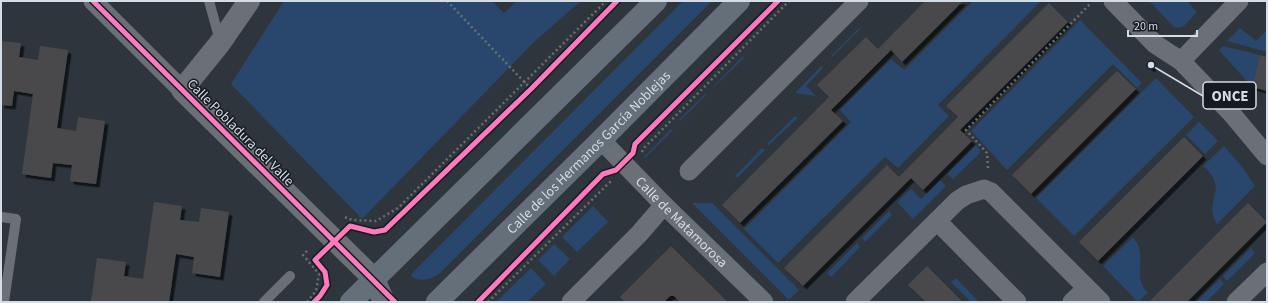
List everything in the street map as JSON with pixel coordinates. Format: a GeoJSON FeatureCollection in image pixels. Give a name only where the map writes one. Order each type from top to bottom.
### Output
{"type":"FeatureCollection","features":[{"type":"Feature","properties":{"kind":"main road"},"geometry":{"type":"LineString","coordinates":[[351,302],[656,1]]}},
{"type":"Feature","properties":{"kind":"main road","name":"Calle de los Hermanos García Noblejas"},"geometry":{"type":"LineString","coordinates":[[437,302],[739,1]]}},
{"type":"Feature","properties":{"kind":"main road"},"geometry":{"type":"LineString","coordinates":[[374,279],[384,302]]}},
{"type":"Feature","properties":{"kind":"street","name":"Calle Pobladura del Valle"},"geometry":{"type":"LineString","coordinates":[[93,1],[182,90],[337,231],[374,279]]}},
{"type":"Feature","properties":{"kind":"street"},"geometry":{"type":"LineString","coordinates":[[182,90],[220,43],[249,1]]}},
{"type":"Feature","properties":{"kind":"street"},"geometry":{"type":"LineString","coordinates":[[689,172],[859,1]]}},
{"type":"Feature","properties":{"kind":"street"},"geometry":{"type":"LineString","coordinates":[[1113,1],[1155,44],[1181,61],[1232,113],[1267,156]]}},
{"type":"Feature","properties":{"kind":"street"},"geometry":{"type":"LineString","coordinates":[[1181,61],[1239,1]]}},
{"type":"Feature","properties":{"kind":"street","name":"Calle de Matamorosa"},"geometry":{"type":"LineString","coordinates":[[601,140],[664,205],[764,302]]}},
{"type":"Feature","properties":{"kind":"street"},"geometry":{"type":"LineString","coordinates":[[855,302],[957,201],[966,195],[984,189],[991,192],[1101,302]]}},
{"type":"Feature","properties":{"kind":"street"},"geometry":{"type":"LineString","coordinates":[[571,302],[639,234],[664,205]]}},
{"type":"Feature","properties":{"kind":"street"},"geometry":{"type":"LineString","coordinates":[[937,221],[1017,302]]}},
{"type":"Feature","properties":{"kind":"street"},"geometry":{"type":"LineString","coordinates":[[1236,302],[1267,272]]}},
{"type":"Feature","properties":{"kind":"street"},"geometry":{"type":"LineString","coordinates":[[374,279],[395,302]]}},
{"type":"Feature","properties":{"kind":"street"},"geometry":{"type":"LineString","coordinates":[[1072,302],[1087,288]]}},
{"type":"Feature","properties":{"kind":"lane"},"geometry":{"type":"LineString","coordinates":[[209,1],[220,43]]}},
{"type":"Feature","properties":{"kind":"lane"},"geometry":{"type":"LineString","coordinates":[[1,217],[16,219],[4,302]]}},
{"type":"Feature","properties":{"kind":"lane"},"geometry":{"type":"LineString","coordinates":[[264,302],[290,276]]}},
{"type":"Feature","properties":{"kind":"path"},"geometry":{"type":"LineString","coordinates":[[447,1],[531,89]]}},
{"type":"Feature","properties":{"kind":"path"},"geometry":{"type":"LineString","coordinates":[[325,272],[315,260],[337,231],[344,216],[352,220],[376,221],[398,208],[606,1]]}},
{"type":"Feature","properties":{"kind":"path"},"geometry":{"type":"LineString","coordinates":[[642,155],[642,149],[790,1]]}},
{"type":"Feature","properties":{"kind":"path"},"geometry":{"type":"LineString","coordinates":[[986,153],[966,130],[1093,1]]}},
{"type":"Feature","properties":{"kind":"path"},"geometry":{"type":"LineString","coordinates":[[526,94],[537,83]]}},
{"type":"Feature","properties":{"kind":"path"},"geometry":{"type":"LineString","coordinates":[[488,302],[609,183],[618,178]]}},
{"type":"Feature","properties":{"kind":"path"},"geometry":{"type":"LineString","coordinates":[[307,302],[316,291],[319,274],[303,255],[310,250]]}},
{"type":"Feature","properties":{"kind":"shaded area"},"geometry":{"type":"Polygon","coordinates":[[[284,1],[492,1],[504,13],[517,1],[581,1],[534,42],[362,219],[231,84],[284,1]]]}},
{"type":"Feature","properties":{"kind":"shaded area"},"geometry":{"type":"Polygon","coordinates":[[[683,1],[712,1],[439,274],[429,279],[421,280],[411,276],[414,271],[683,1]]]}},
{"type":"Feature","properties":{"kind":"shaded area"},"geometry":{"type":"Polygon","coordinates":[[[973,1],[1041,1],[938,105],[949,116],[898,168],[885,157],[778,263],[744,229],[851,122],[840,110],[891,59],[904,70],[973,1]]]}},
{"type":"Feature","properties":{"kind":"shaded area"},"geometry":{"type":"Polygon","coordinates":[[[1149,1],[1187,1],[1197,12],[1184,26],[1179,28],[1174,27],[1149,1]]]}},
{"type":"Feature","properties":{"kind":"shaded area"},"geometry":{"type":"Polygon","coordinates":[[[1080,20],[1142,83],[1137,88],[1113,64],[1007,170],[971,131],[1080,20]]]}},
{"type":"Feature","properties":{"kind":"shaded area"},"geometry":{"type":"Polygon","coordinates":[[[859,28],[860,29],[832,57],[831,56],[859,28]]]}},
{"type":"Feature","properties":{"kind":"shaded area"},"geometry":{"type":"Polygon","coordinates":[[[1240,28],[1256,41],[1267,30],[1267,52],[1227,41],[1240,28]]]}},
{"type":"Feature","properties":{"kind":"shaded area"},"geometry":{"type":"Polygon","coordinates":[[[1223,46],[1260,55],[1252,87],[1219,50],[1223,46]]]}},
{"type":"Feature","properties":{"kind":"shaded area"},"geometry":{"type":"Polygon","coordinates":[[[743,56],[744,58],[713,88],[713,87],[743,56]]]}},
{"type":"Feature","properties":{"kind":"shaded area"},"geometry":{"type":"Polygon","coordinates":[[[821,66],[823,68],[806,86],[816,96],[795,93],[821,66]]]}},
{"type":"Feature","properties":{"kind":"shaded area"},"geometry":{"type":"Polygon","coordinates":[[[1156,78],[1194,117],[1074,236],[1036,198],[1156,78]]]}},
{"type":"Feature","properties":{"kind":"shaded area"},"geometry":{"type":"Polygon","coordinates":[[[705,94],[706,95],[680,121],[679,120],[705,94]]]}},
{"type":"Feature","properties":{"kind":"shaded area"},"geometry":{"type":"Polygon","coordinates":[[[795,116],[798,118],[769,145],[767,144],[795,116]]]}},
{"type":"Feature","properties":{"kind":"shaded area"},"geometry":{"type":"Polygon","coordinates":[[[1199,122],[1218,141],[1205,154],[1186,135],[1199,122]]]}},
{"type":"Feature","properties":{"kind":"shaded area"},"geometry":{"type":"Polygon","coordinates":[[[671,129],[673,130],[645,158],[644,157],[671,129]]]}},
{"type":"Feature","properties":{"kind":"shaded area"},"geometry":{"type":"Polygon","coordinates":[[[976,145],[980,150],[980,153],[953,179],[947,174],[976,145]]]}},
{"type":"Feature","properties":{"kind":"shaded area"},"geometry":{"type":"Polygon","coordinates":[[[1224,146],[1243,168],[1255,186],[1217,224],[1213,215],[1212,207],[1216,188],[1215,182],[1203,166],[1224,146]]]}},
{"type":"Feature","properties":{"kind":"shaded area"},"geometry":{"type":"Polygon","coordinates":[[[762,148],[765,150],[737,178],[735,176],[762,148]]]}},
{"type":"Feature","properties":{"kind":"shaded area"},"geometry":{"type":"Polygon","coordinates":[[[940,180],[946,186],[913,219],[897,202],[911,189],[921,199],[940,180]]]}},
{"type":"Feature","properties":{"kind":"shaded area"},"geometry":{"type":"Polygon","coordinates":[[[692,203],[712,203],[799,290],[789,300],[692,203]]]}},
{"type":"Feature","properties":{"kind":"shaded area"},"geometry":{"type":"Polygon","coordinates":[[[593,206],[608,222],[577,252],[562,237],[593,206]]]}},
{"type":"Feature","properties":{"kind":"shaded area"},"geometry":{"type":"Polygon","coordinates":[[[889,211],[892,215],[865,242],[862,238],[889,211]]]}},
{"type":"Feature","properties":{"kind":"shaded area"},"geometry":{"type":"Polygon","coordinates":[[[1133,237],[1140,252],[1140,280],[1148,293],[1138,302],[1103,266],[1133,237]]]}},
{"type":"Feature","properties":{"kind":"shaded area"},"geometry":{"type":"Polygon","coordinates":[[[857,243],[860,247],[831,277],[827,273],[857,243]]]}},
{"type":"Feature","properties":{"kind":"shaded area"},"geometry":{"type":"Polygon","coordinates":[[[554,244],[570,259],[554,276],[538,260],[554,244]]]}},
{"type":"Feature","properties":{"kind":"shaded area"},"geometry":{"type":"Polygon","coordinates":[[[1251,248],[1255,253],[1227,281],[1223,276],[1251,248]]]}},
{"type":"Feature","properties":{"kind":"shaded area"},"geometry":{"type":"Polygon","coordinates":[[[531,268],[546,284],[527,302],[496,302],[531,268]]]}},
{"type":"Feature","properties":{"kind":"shaded area"},"geometry":{"type":"Polygon","coordinates":[[[956,278],[979,302],[971,302],[951,282],[956,278]]]}},
{"type":"Feature","properties":{"kind":"shaded area"},"geometry":{"type":"Polygon","coordinates":[[[1220,279],[1224,284],[1206,302],[1196,302],[1220,279]]]}},
{"type":"Feature","properties":{"kind":"building"},"geometry":{"type":"Polygon","coordinates":[[[925,1],[963,1],[902,62],[891,50],[831,110],[843,121],[740,223],[722,205],[829,97],[817,85],[866,37],[878,49],[925,1]]]}},
{"type":"Feature","properties":{"kind":"building"},"geometry":{"type":"Polygon","coordinates":[[[1049,3],[1068,22],[960,130],[972,141],[923,190],[911,178],[803,286],[784,268],[887,165],[899,177],[958,117],[946,106],[1049,3]]]}},
{"type":"Feature","properties":{"kind":"building"},"geometry":{"type":"Polygon","coordinates":[[[1,41],[21,43],[19,57],[38,60],[40,46],[68,50],[57,128],[76,131],[78,117],[105,121],[96,184],[70,181],[72,165],[53,163],[51,178],[22,174],[33,94],[14,91],[12,106],[1,105],[1,41]]]}},
{"type":"Feature","properties":{"kind":"building"},"geometry":{"type":"Polygon","coordinates":[[[1260,55],[1267,57],[1267,91],[1252,87],[1260,55]]]}},
{"type":"Feature","properties":{"kind":"building"},"geometry":{"type":"Polygon","coordinates":[[[1151,62],[1154,65],[1151,69],[1147,65],[1151,62]]]}},
{"type":"Feature","properties":{"kind":"building"},"geometry":{"type":"Polygon","coordinates":[[[1117,71],[1136,89],[1031,194],[1012,175],[1117,71]]]}},
{"type":"Feature","properties":{"kind":"building"},"geometry":{"type":"Polygon","coordinates":[[[1184,137],[1203,156],[1098,261],[1079,242],[1184,137]]]}},
{"type":"Feature","properties":{"kind":"building"},"geometry":{"type":"Polygon","coordinates":[[[154,202],[182,206],[180,220],[199,222],[201,208],[229,212],[220,277],[192,273],[194,257],[176,254],[169,302],[91,302],[97,258],[126,262],[124,276],[143,279],[154,202]]]}},
{"type":"Feature","properties":{"kind":"building"},"geometry":{"type":"Polygon","coordinates":[[[1248,203],[1267,222],[1187,302],[1149,302],[1248,203]]]}},
{"type":"Feature","properties":{"kind":"building"},"geometry":{"type":"Polygon","coordinates":[[[671,246],[728,302],[680,302],[674,296],[670,296],[664,302],[625,302],[620,297],[671,246]]]}},
{"type":"Feature","properties":{"kind":"building"},"geometry":{"type":"Polygon","coordinates":[[[927,266],[963,302],[926,302],[908,285],[927,266]]]}},
{"type":"Feature","properties":{"kind":"cycle path"},"geometry":{"type":"LineString","coordinates":[[93,1],[395,302]]}},
{"type":"Feature","properties":{"kind":"cycle path"},"geometry":{"type":"LineString","coordinates":[[314,302],[327,285],[325,272],[315,260],[350,226],[374,232],[385,230],[531,89],[617,1]]}},
{"type":"Feature","properties":{"kind":"cycle path"},"geometry":{"type":"LineString","coordinates":[[478,302],[603,174],[616,170],[633,153],[635,144],[778,1]]}},
{"type":"Feature","properties":{"kind":"place","name":"ONCE"},"geometry":{"type":"Point","coordinates":[1151,65]}}]}
